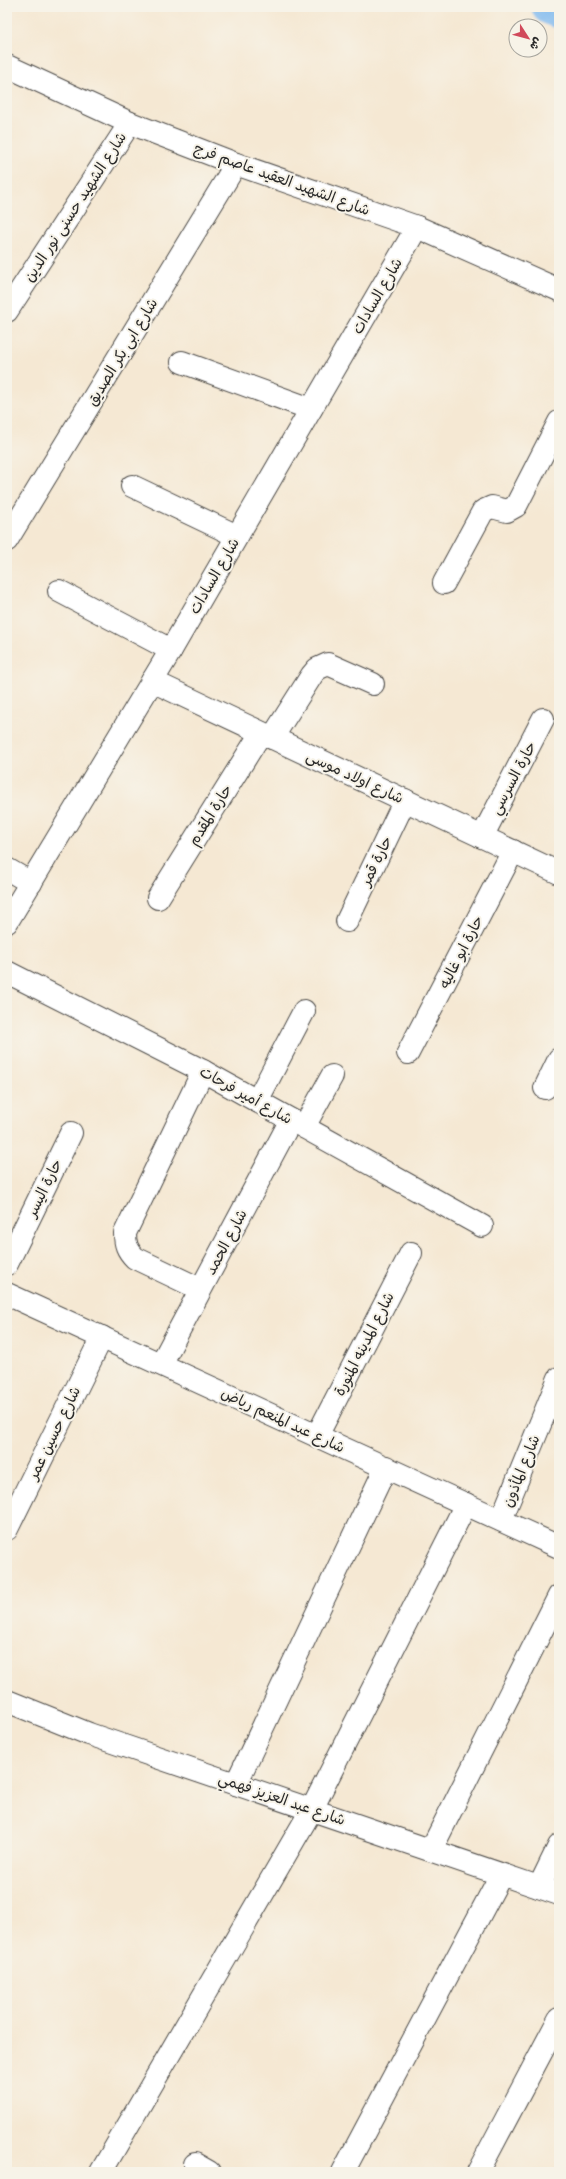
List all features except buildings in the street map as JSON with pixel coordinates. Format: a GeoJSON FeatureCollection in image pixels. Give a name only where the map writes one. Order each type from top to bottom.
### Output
{"type":"FeatureCollection","features":[{"type":"Feature","properties":{"kind":"street","name":"شارع الشهيد العقيد عاصم فرج"},"geometry":{"type":"LineString","coordinates":[[7,66],[130,123],[236,164],[417,228],[559,290]]}},
{"type":"Feature","properties":{"kind":"street","name":"شارع الشهيد حسنى نور الدين"},"geometry":{"type":"LineString","coordinates":[[7,311],[130,123]]}},
{"type":"Feature","properties":{"kind":"street","name":"شارع ابى بكر الصديق"},"geometry":{"type":"LineString","coordinates":[[7,540],[236,164]]}},
{"type":"Feature","properties":{"kind":"street","name":"شارع السادات"},"geometry":{"type":"LineString","coordinates":[[7,922],[171,650],[417,228]]}},
{"type":"Feature","properties":{"kind":"street"},"geometry":{"type":"LineString","coordinates":[[182,362],[311,409]]}},
{"type":"Feature","properties":{"kind":"street"},"geometry":{"type":"LineString","coordinates":[[444,583],[483,511],[492,507],[507,511],[516,506],[559,422]]}},
{"type":"Feature","properties":{"kind":"street"},"geometry":{"type":"LineString","coordinates":[[132,486],[237,536]]}},
{"type":"Feature","properties":{"kind":"street"},"geometry":{"type":"LineString","coordinates":[[59,591],[171,650]]}},
{"type":"Feature","properties":{"kind":"street","name":"حارة المقدم"},"geometry":{"type":"LineString","coordinates":[[158,898],[267,736],[312,675],[322,666],[328,664],[373,684]]}},
{"type":"Feature","properties":{"kind":"street","name":"شارع اولاد موسى"},"geometry":{"type":"LineString","coordinates":[[152,681],[559,872]]}},
{"type":"Feature","properties":{"kind":"street","name":"حارة السرسي"},"geometry":{"type":"LineString","coordinates":[[482,836],[544,719]]}},
{"type":"Feature","properties":{"kind":"street","name":"حارة قمر"},"geometry":{"type":"LineString","coordinates":[[347,921],[405,800]]}},
{"type":"Feature","properties":{"kind":"street","name":"حارة ابو غاليه"},"geometry":{"type":"LineString","coordinates":[[408,1053],[513,851]]}},
{"type":"Feature","properties":{"kind":"street"},"geometry":{"type":"LineString","coordinates":[[7,869],[31,883]]}},
{"type":"Feature","properties":{"kind":"street","name":"شارع أمير فرحات"},"geometry":{"type":"LineString","coordinates":[[7,972],[203,1071],[482,1226]]}},
{"type":"Feature","properties":{"kind":"street"},"geometry":{"type":"LineString","coordinates":[[257,1101],[304,1011]]}},
{"type":"Feature","properties":{"kind":"street"},"geometry":{"type":"LineString","coordinates":[[545,1088],[559,1059]]}},
{"type":"Feature","properties":{"kind":"street"},"geometry":{"type":"LineString","coordinates":[[200,1289],[135,1258],[126,1247],[125,1233],[203,1071]]}},
{"type":"Feature","properties":{"kind":"street","name":"شارع الحمد"},"geometry":{"type":"LineString","coordinates":[[161,1364],[200,1289],[298,1124],[332,1076]]}},
{"type":"Feature","properties":{"kind":"street","name":"حارة اليسر"},"geometry":{"type":"LineString","coordinates":[[7,1264],[71,1133]]}},
{"type":"Feature","properties":{"kind":"street","name":"شارع المدينه المنورة"},"geometry":{"type":"LineString","coordinates":[[317,1436],[411,1253]]}},
{"type":"Feature","properties":{"kind":"street","name":"شارع عبد المنعم رياض"},"geometry":{"type":"LineString","coordinates":[[9,1298],[102,1337],[559,1547]]}},
{"type":"Feature","properties":{"kind":"street","name":"شارع حسين عمر"},"geometry":{"type":"LineString","coordinates":[[7,1529],[102,1337]]}},
{"type":"Feature","properties":{"kind":"street","name":"شارع المأذون"},"geometry":{"type":"LineString","coordinates":[[501,1520],[559,1378]]}},
{"type":"Feature","properties":{"kind":"street"},"geometry":{"type":"LineString","coordinates":[[236,1784],[386,1467]]}},
{"type":"Feature","properties":{"kind":"street"},"geometry":{"type":"LineString","coordinates":[[100,2172],[312,1809],[466,1504]]}},
{"type":"Feature","properties":{"kind":"street"},"geometry":{"type":"LineString","coordinates":[[431,1850],[559,1596]]}},
{"type":"Feature","properties":{"kind":"street","name":"شارع عبد العزيز فهمي"},"geometry":{"type":"LineString","coordinates":[[7,1700],[89,1734],[549,1891]]}},
{"type":"Feature","properties":{"kind":"street"},"geometry":{"type":"LineString","coordinates":[[549,1891],[559,1846]]}},
{"type":"Feature","properties":{"kind":"street"},"geometry":{"type":"LineString","coordinates":[[343,2172],[502,1875]]}},
{"type":"Feature","properties":{"kind":"street"},"geometry":{"type":"LineString","coordinates":[[478,2172],[559,2020]]}},
{"type":"Feature","properties":{"kind":"waterway"},"geometry":{"type":"LineString","coordinates":[[549,7],[559,11]]}}]}
